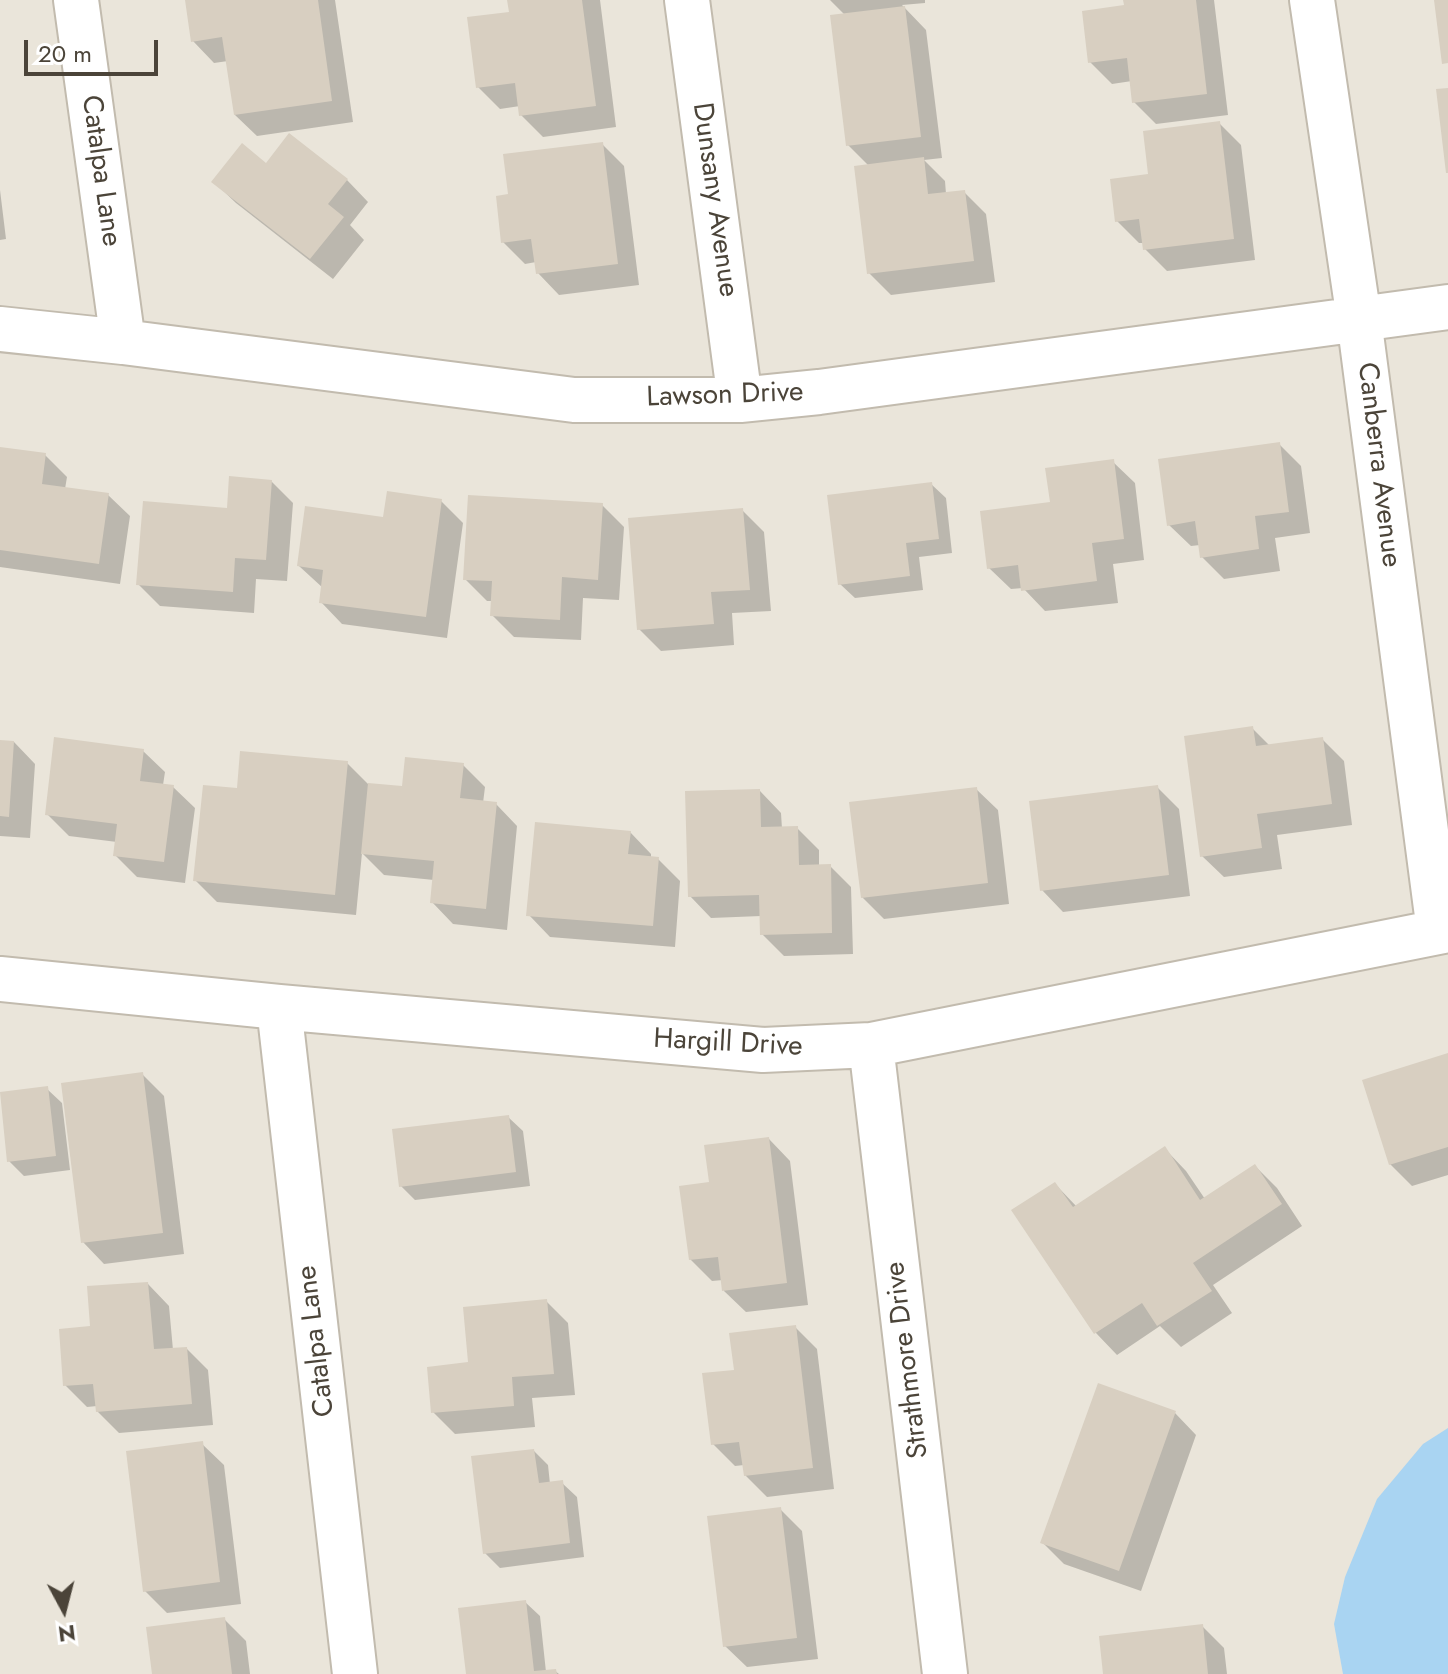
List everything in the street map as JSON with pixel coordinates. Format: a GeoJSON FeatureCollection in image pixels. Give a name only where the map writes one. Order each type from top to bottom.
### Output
{"type":"FeatureCollection","features":[{"type":"Feature","properties":{"kind":"street","name":"Catalpa Lane"},"geometry":{"type":"LineString","coordinates":[[76,0],[123,342]]}},
{"type":"Feature","properties":{"kind":"street","name":"Dunsany Avenue"},"geometry":{"type":"LineString","coordinates":[[687,0],[740,400]]}},
{"type":"Feature","properties":{"kind":"street","name":"Canberra Avenue"},"geometry":{"type":"LineString","coordinates":[[1312,0],[1444,930]]}},
{"type":"Feature","properties":{"kind":"street","name":"Lawson Drive"},"geometry":{"type":"LineString","coordinates":[[0,329],[574,400],[740,400],[1448,307]]}},
{"type":"Feature","properties":{"kind":"street","name":"Hargill Drive"},"geometry":{"type":"LineString","coordinates":[[0,979],[763,1050],[871,1045],[1444,930]]}},
{"type":"Feature","properties":{"kind":"street","name":"Catalpa Lane"},"geometry":{"type":"LineString","coordinates":[[279,1007],[355,1674]]}},
{"type":"Feature","properties":{"kind":"street","name":"Strathmore Drive"},"geometry":{"type":"LineString","coordinates":[[871,1045],[945,1674]]}},
{"type":"Feature","properties":{"kind":"shaded area"},"geometry":{"type":"Polygon","coordinates":[[[0,0],[1448,0],[1448,1674],[0,1674],[0,0]]]}},
{"type":"Feature","properties":{"kind":"water"},"geometry":{"type":"Polygon","coordinates":[[[1448,1428],[1448,1674],[1343,1674],[1334,1624],[1345,1577],[1377,1499],[1423,1444],[1448,1428]]]}},
{"type":"Feature","properties":{"kind":"building"},"geometry":{"type":"Polygon","coordinates":[[[185,0],[318,0],[332,101],[234,115],[222,37],[191,42],[185,0]]]}},
{"type":"Feature","properties":{"kind":"building"},"geometry":{"type":"Polygon","coordinates":[[[507,0],[582,0],[596,106],[519,116],[515,83],[476,88],[467,17],[509,12],[507,0]]]}},
{"type":"Feature","properties":{"kind":"building"},"geometry":{"type":"Polygon","coordinates":[[[1123,0],[1196,0],[1207,94],[1132,103],[1127,58],[1088,63],[1082,11],[1124,5],[1123,0]]]}},
{"type":"Feature","properties":{"kind":"building"},"geometry":{"type":"Polygon","coordinates":[[[1434,0],[1448,0],[1448,63],[1442,64],[1434,0]]]}},
{"type":"Feature","properties":{"kind":"building"},"geometry":{"type":"Polygon","coordinates":[[[905,6],[921,137],[846,146],[830,15],[905,6]]]}},
{"type":"Feature","properties":{"kind":"building"},"geometry":{"type":"Polygon","coordinates":[[[1448,88],[1448,173],[1446,173],[1436,89],[1448,88]]]}},
{"type":"Feature","properties":{"kind":"building"},"geometry":{"type":"Polygon","coordinates":[[[1220,121],[1234,239],[1143,250],[1139,219],[1115,222],[1110,179],[1148,174],[1143,131],[1220,121]]]}},
{"type":"Feature","properties":{"kind":"building"},"geometry":{"type":"Polygon","coordinates":[[[289,133],[348,179],[328,204],[344,217],[310,259],[211,182],[242,143],[266,163],[289,133]]]}},
{"type":"Feature","properties":{"kind":"building"},"geometry":{"type":"Polygon","coordinates":[[[603,142],[618,264],[536,274],[531,239],[501,243],[496,196],[508,194],[503,154],[603,142]]]}},
{"type":"Feature","properties":{"kind":"building"},"geometry":{"type":"Polygon","coordinates":[[[924,157],[928,194],[965,190],[974,261],[867,274],[854,166],[924,157]]]}},
{"type":"Feature","properties":{"kind":"building"},"geometry":{"type":"Polygon","coordinates":[[[1280,442],[1289,512],[1255,516],[1259,549],[1200,558],[1195,521],[1167,526],[1158,459],[1280,442]]]}},
{"type":"Feature","properties":{"kind":"building"},"geometry":{"type":"Polygon","coordinates":[[[0,447],[46,453],[42,484],[109,493],[99,564],[0,550],[0,447]]]}},
{"type":"Feature","properties":{"kind":"building"},"geometry":{"type":"Polygon","coordinates":[[[1114,459],[1124,539],[1092,543],[1097,581],[1021,591],[1018,565],[987,569],[980,511],[1050,502],[1045,468],[1114,459]]]}},
{"type":"Feature","properties":{"kind":"building"},"geometry":{"type":"Polygon","coordinates":[[[229,476],[272,480],[266,560],[235,558],[233,592],[136,585],[143,501],[227,508],[229,476]]]}},
{"type":"Feature","properties":{"kind":"building"},"geometry":{"type":"Polygon","coordinates":[[[932,482],[939,539],[906,543],[910,576],[838,585],[827,495],[932,482]]]}},
{"type":"Feature","properties":{"kind":"building"},"geometry":{"type":"Polygon","coordinates":[[[387,491],[442,499],[426,617],[319,603],[323,570],[297,566],[305,506],[383,517],[387,491]]]}},
{"type":"Feature","properties":{"kind":"building"},"geometry":{"type":"Polygon","coordinates":[[[468,495],[603,503],[598,580],[562,577],[560,620],[490,616],[492,581],[463,580],[468,495]]]}},
{"type":"Feature","properties":{"kind":"building"},"geometry":{"type":"Polygon","coordinates":[[[743,508],[750,590],[711,592],[714,624],[637,630],[628,518],[743,508]]]}},
{"type":"Feature","properties":{"kind":"building"},"geometry":{"type":"Polygon","coordinates":[[[1253,726],[1256,746],[1323,737],[1332,804],[1257,814],[1262,848],[1200,857],[1184,736],[1253,726]]]}},
{"type":"Feature","properties":{"kind":"building"},"geometry":{"type":"Polygon","coordinates":[[[54,737],[144,749],[140,781],[174,785],[164,862],[113,856],[117,824],[45,815],[54,737]]]}},
{"type":"Feature","properties":{"kind":"building"},"geometry":{"type":"Polygon","coordinates":[[[0,740],[14,741],[9,817],[0,816],[0,740]]]}},
{"type":"Feature","properties":{"kind":"building"},"geometry":{"type":"Polygon","coordinates":[[[240,751],[348,761],[335,895],[193,881],[203,785],[237,788],[240,751]]]}},
{"type":"Feature","properties":{"kind":"building"},"geometry":{"type":"Polygon","coordinates":[[[405,757],[464,763],[460,798],[497,802],[486,909],[430,903],[434,861],[361,854],[368,783],[402,786],[405,757]]]}},
{"type":"Feature","properties":{"kind":"building"},"geometry":{"type":"Polygon","coordinates":[[[1158,785],[1169,875],[1040,891],[1029,801],[1158,785]]]}},
{"type":"Feature","properties":{"kind":"building"},"geometry":{"type":"Polygon","coordinates":[[[977,787],[988,883],[861,898],[849,802],[977,787]]]}},
{"type":"Feature","properties":{"kind":"building"},"geometry":{"type":"Polygon","coordinates":[[[760,789],[761,827],[798,826],[799,865],[831,864],[832,933],[760,935],[759,895],[688,897],[685,791],[760,789]]]}},
{"type":"Feature","properties":{"kind":"building"},"geometry":{"type":"Polygon","coordinates":[[[535,822],[631,831],[628,854],[659,857],[653,926],[526,916],[535,822]]]}},
{"type":"Feature","properties":{"kind":"building"},"geometry":{"type":"Polygon","coordinates":[[[1448,1053],[1448,1147],[1389,1165],[1362,1080],[1448,1053]]]}},
{"type":"Feature","properties":{"kind":"building"},"geometry":{"type":"Polygon","coordinates":[[[143,1072],[163,1233],[81,1243],[61,1083],[143,1072]]]}},
{"type":"Feature","properties":{"kind":"building"},"geometry":{"type":"Polygon","coordinates":[[[48,1086],[56,1156],[7,1162],[0,1092],[48,1086]]]}},
{"type":"Feature","properties":{"kind":"building"},"geometry":{"type":"Polygon","coordinates":[[[509,1115],[516,1172],[399,1187],[392,1129],[509,1115]]]}},
{"type":"Feature","properties":{"kind":"building"},"geometry":{"type":"Polygon","coordinates":[[[769,1137],[787,1283],[722,1291],[718,1257],[689,1260],[679,1186],[709,1182],[704,1145],[769,1137]]]}},
{"type":"Feature","properties":{"kind":"building"},"geometry":{"type":"Polygon","coordinates":[[[1165,1146],[1200,1200],[1255,1164],[1282,1204],[1193,1263],[1212,1291],[1157,1326],[1142,1303],[1094,1334],[1011,1210],[1055,1182],[1073,1207],[1165,1146]]]}},
{"type":"Feature","properties":{"kind":"building"},"geometry":{"type":"Polygon","coordinates":[[[148,1282],[154,1349],[187,1347],[192,1404],[96,1412],[93,1384],[63,1386],[59,1329],[90,1326],[87,1286],[148,1282]]]}},
{"type":"Feature","properties":{"kind":"building"},"geometry":{"type":"Polygon","coordinates":[[[547,1299],[554,1374],[512,1377],[514,1406],[431,1413],[427,1367],[468,1362],[463,1307],[547,1299]]]}},
{"type":"Feature","properties":{"kind":"building"},"geometry":{"type":"Polygon","coordinates":[[[796,1325],[813,1468],[744,1476],[739,1442],[711,1445],[702,1373],[734,1370],[729,1333],[796,1325]]]}},
{"type":"Feature","properties":{"kind":"building"},"geometry":{"type":"Polygon","coordinates":[[[1098,1383],[1176,1411],[1119,1571],[1040,1543],[1098,1383]]]}},
{"type":"Feature","properties":{"kind":"building"},"geometry":{"type":"Polygon","coordinates":[[[203,1441],[220,1582],[143,1592],[126,1451],[203,1441]]]}},
{"type":"Feature","properties":{"kind":"building"},"geometry":{"type":"Polygon","coordinates":[[[534,1449],[539,1483],[563,1480],[570,1543],[483,1554],[471,1456],[534,1449]]]}},
{"type":"Feature","properties":{"kind":"building"},"geometry":{"type":"Polygon","coordinates":[[[781,1507],[797,1638],[723,1647],[707,1516],[781,1507]]]}},
{"type":"Feature","properties":{"kind":"building"},"geometry":{"type":"Polygon","coordinates":[[[526,1600],[534,1671],[556,1669],[557,1674],[466,1674],[458,1608],[526,1600]]]}},
{"type":"Feature","properties":{"kind":"building"},"geometry":{"type":"Polygon","coordinates":[[[225,1617],[232,1674],[152,1674],[146,1627],[225,1617]]]}},
{"type":"Feature","properties":{"kind":"building"},"geometry":{"type":"Polygon","coordinates":[[[1203,1624],[1208,1674],[1103,1674],[1099,1636],[1203,1624]]]}}]}
